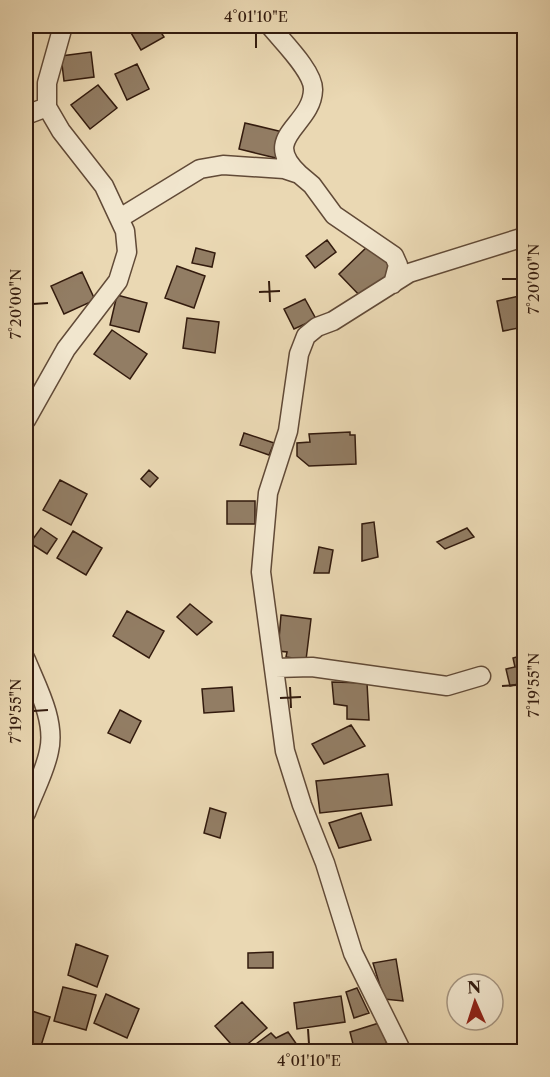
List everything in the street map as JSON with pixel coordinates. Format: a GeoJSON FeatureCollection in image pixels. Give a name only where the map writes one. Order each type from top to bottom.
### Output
{"type":"FeatureCollection","features":[{"type":"Feature","properties":{"kind":"street"},"geometry":{"type":"LineString","coordinates":[[26,420],[66,349],[118,281],[127,252],[125,231],[104,186],[61,131],[47,107],[47,83],[63,26]]}},
{"type":"Feature","properties":{"kind":"street"},"geometry":{"type":"LineString","coordinates":[[270,26],[310,76],[314,89],[310,106],[286,138],[283,150],[286,159],[312,185],[334,215],[394,256],[398,265],[393,284]]}},
{"type":"Feature","properties":{"kind":"street"},"geometry":{"type":"LineString","coordinates":[[26,115],[47,107]]}},
{"type":"Feature","properties":{"kind":"street"},"geometry":{"type":"LineString","coordinates":[[120,218],[200,169],[223,165],[284,169],[300,174]]}},
{"type":"Feature","properties":{"kind":"street"},"geometry":{"type":"LineString","coordinates":[[402,1052],[353,953],[325,863],[302,805],[285,752],[261,572],[268,493],[288,431],[299,354],[306,336],[317,327],[333,321],[409,273],[525,237]]}},
{"type":"Feature","properties":{"kind":"street"},"geometry":{"type":"LineString","coordinates":[[26,660],[43,700],[49,724],[50,750],[26,813]]}},
{"type":"Feature","properties":{"kind":"street"},"geometry":{"type":"LineString","coordinates":[[274,668],[312,667],[447,686],[481,676]]}},
{"type":"Feature","properties":{"kind":"building"},"geometry":{"type":"Polygon","coordinates":[[[127,26],[157,26],[164,37],[141,50],[127,26]]]}},
{"type":"Feature","properties":{"kind":"building"},"geometry":{"type":"Polygon","coordinates":[[[91,52],[94,77],[64,81],[61,56],[91,52]]]}},
{"type":"Feature","properties":{"kind":"building"},"geometry":{"type":"Polygon","coordinates":[[[137,64],[149,89],[127,100],[115,74],[137,64]]]}},
{"type":"Feature","properties":{"kind":"building"},"geometry":{"type":"Polygon","coordinates":[[[98,85],[117,108],[90,129],[71,105],[98,85]]]}},
{"type":"Feature","properties":{"kind":"building"},"geometry":{"type":"Polygon","coordinates":[[[245,123],[283,132],[276,158],[239,149],[245,123]]]}},
{"type":"Feature","properties":{"kind":"building"},"geometry":{"type":"Polygon","coordinates":[[[327,240],[336,252],[315,268],[306,256],[327,240]]]}},
{"type":"Feature","properties":{"kind":"building"},"geometry":{"type":"Polygon","coordinates":[[[370,244],[394,269],[363,299],[339,274],[370,244]]]}},
{"type":"Feature","properties":{"kind":"building"},"geometry":{"type":"Polygon","coordinates":[[[196,248],[215,253],[212,267],[192,263],[196,248]]]}},
{"type":"Feature","properties":{"kind":"building"},"geometry":{"type":"Polygon","coordinates":[[[177,266],[205,276],[194,308],[165,298],[177,266]]]}},
{"type":"Feature","properties":{"kind":"building"},"geometry":{"type":"Polygon","coordinates":[[[82,272],[95,300],[64,314],[51,286],[82,272]]]}},
{"type":"Feature","properties":{"kind":"building"},"geometry":{"type":"Polygon","coordinates":[[[117,295],[147,303],[139,332],[110,325],[117,295]]]}},
{"type":"Feature","properties":{"kind":"building"},"geometry":{"type":"Polygon","coordinates":[[[524,295],[524,327],[503,331],[497,301],[524,295]]]}},
{"type":"Feature","properties":{"kind":"building"},"geometry":{"type":"Polygon","coordinates":[[[305,299],[316,319],[294,329],[284,309],[305,299]]]}},
{"type":"Feature","properties":{"kind":"building"},"geometry":{"type":"Polygon","coordinates":[[[187,318],[219,322],[215,353],[183,348],[187,318]]]}},
{"type":"Feature","properties":{"kind":"building"},"geometry":{"type":"Polygon","coordinates":[[[112,330],[147,354],[130,379],[94,354],[112,330]]]}},
{"type":"Feature","properties":{"kind":"building"},"geometry":{"type":"Polygon","coordinates":[[[26,363],[36,391],[26,396],[26,363]]]}},
{"type":"Feature","properties":{"kind":"building"},"geometry":{"type":"Polygon","coordinates":[[[350,432],[350,435],[355,435],[356,464],[309,466],[297,456],[297,443],[310,442],[309,434],[350,432]]]}},
{"type":"Feature","properties":{"kind":"building"},"geometry":{"type":"Polygon","coordinates":[[[244,433],[274,443],[269,455],[240,445],[244,433]]]}},
{"type":"Feature","properties":{"kind":"building"},"geometry":{"type":"Polygon","coordinates":[[[149,470],[158,478],[150,487],[141,479],[149,470]]]}},
{"type":"Feature","properties":{"kind":"building"},"geometry":{"type":"Polygon","coordinates":[[[60,480],[87,494],[71,525],[43,510],[60,480]]]}},
{"type":"Feature","properties":{"kind":"building"},"geometry":{"type":"Polygon","coordinates":[[[227,501],[255,501],[255,524],[227,524],[227,501]]]}},
{"type":"Feature","properties":{"kind":"building"},"geometry":{"type":"Polygon","coordinates":[[[374,522],[378,557],[362,561],[362,524],[374,522]]]}},
{"type":"Feature","properties":{"kind":"building"},"geometry":{"type":"Polygon","coordinates":[[[41,528],[57,539],[47,554],[30,543],[41,528]]]}},
{"type":"Feature","properties":{"kind":"building"},"geometry":{"type":"Polygon","coordinates":[[[467,528],[474,537],[445,549],[437,542],[467,528]]]}},
{"type":"Feature","properties":{"kind":"building"},"geometry":{"type":"Polygon","coordinates":[[[73,531],[102,548],[86,575],[57,558],[73,531]]]}},
{"type":"Feature","properties":{"kind":"building"},"geometry":{"type":"Polygon","coordinates":[[[319,547],[333,550],[329,573],[314,573],[319,547]]]}},
{"type":"Feature","properties":{"kind":"building"},"geometry":{"type":"Polygon","coordinates":[[[190,604],[212,622],[197,635],[177,617],[190,604]]]}},
{"type":"Feature","properties":{"kind":"building"},"geometry":{"type":"Polygon","coordinates":[[[127,611],[164,631],[149,658],[113,636],[127,611]]]}},
{"type":"Feature","properties":{"kind":"building"},"geometry":{"type":"Polygon","coordinates":[[[281,615],[311,619],[306,660],[286,657],[287,652],[278,651],[281,615]]]}},
{"type":"Feature","properties":{"kind":"building"},"geometry":{"type":"Polygon","coordinates":[[[524,655],[524,694],[520,695],[518,684],[510,686],[506,669],[515,667],[513,658],[524,655]]]}},
{"type":"Feature","properties":{"kind":"building"},"geometry":{"type":"Polygon","coordinates":[[[332,682],[367,683],[369,720],[347,719],[347,706],[334,704],[332,682]]]}},
{"type":"Feature","properties":{"kind":"building"},"geometry":{"type":"Polygon","coordinates":[[[232,687],[234,711],[204,713],[202,689],[232,687]]]}},
{"type":"Feature","properties":{"kind":"building"},"geometry":{"type":"Polygon","coordinates":[[[120,710],[141,721],[130,743],[108,733],[120,710]]]}},
{"type":"Feature","properties":{"kind":"building"},"geometry":{"type":"Polygon","coordinates":[[[351,725],[365,746],[324,764],[312,744],[351,725]]]}},
{"type":"Feature","properties":{"kind":"building"},"geometry":{"type":"Polygon","coordinates":[[[388,774],[392,805],[320,813],[316,781],[388,774]]]}},
{"type":"Feature","properties":{"kind":"building"},"geometry":{"type":"Polygon","coordinates":[[[210,808],[226,813],[220,838],[204,833],[210,808]]]}},
{"type":"Feature","properties":{"kind":"building"},"geometry":{"type":"Polygon","coordinates":[[[361,813],[371,840],[339,848],[329,823],[361,813]]]}},
{"type":"Feature","properties":{"kind":"building"},"geometry":{"type":"Polygon","coordinates":[[[76,944],[108,956],[97,987],[68,975],[76,944]]]}},
{"type":"Feature","properties":{"kind":"building"},"geometry":{"type":"Polygon","coordinates":[[[273,952],[273,968],[248,968],[248,953],[273,952]]]}},
{"type":"Feature","properties":{"kind":"building"},"geometry":{"type":"Polygon","coordinates":[[[396,959],[403,1001],[384,999],[373,963],[396,959]]]}},
{"type":"Feature","properties":{"kind":"building"},"geometry":{"type":"Polygon","coordinates":[[[63,987],[96,995],[86,1030],[54,1021],[63,987]]]}},
{"type":"Feature","properties":{"kind":"building"},"geometry":{"type":"Polygon","coordinates":[[[357,988],[369,1013],[354,1018],[346,992],[357,988]]]}},
{"type":"Feature","properties":{"kind":"building"},"geometry":{"type":"Polygon","coordinates":[[[106,994],[139,1009],[127,1038],[94,1023],[106,994]]]}},
{"type":"Feature","properties":{"kind":"building"},"geometry":{"type":"Polygon","coordinates":[[[341,996],[345,1022],[297,1029],[294,1003],[341,996]]]}},
{"type":"Feature","properties":{"kind":"building"},"geometry":{"type":"Polygon","coordinates":[[[242,1002],[267,1028],[238,1052],[215,1026],[242,1002]]]}},
{"type":"Feature","properties":{"kind":"building"},"geometry":{"type":"Polygon","coordinates":[[[26,1009],[50,1017],[39,1052],[26,1049],[26,1009]]]}},
{"type":"Feature","properties":{"kind":"building"},"geometry":{"type":"Polygon","coordinates":[[[379,1023],[390,1052],[355,1052],[350,1032],[379,1023]]]}},
{"type":"Feature","properties":{"kind":"building"},"geometry":{"type":"Polygon","coordinates":[[[288,1032],[302,1052],[245,1052],[271,1033],[276,1038],[288,1032]]]}}]}
